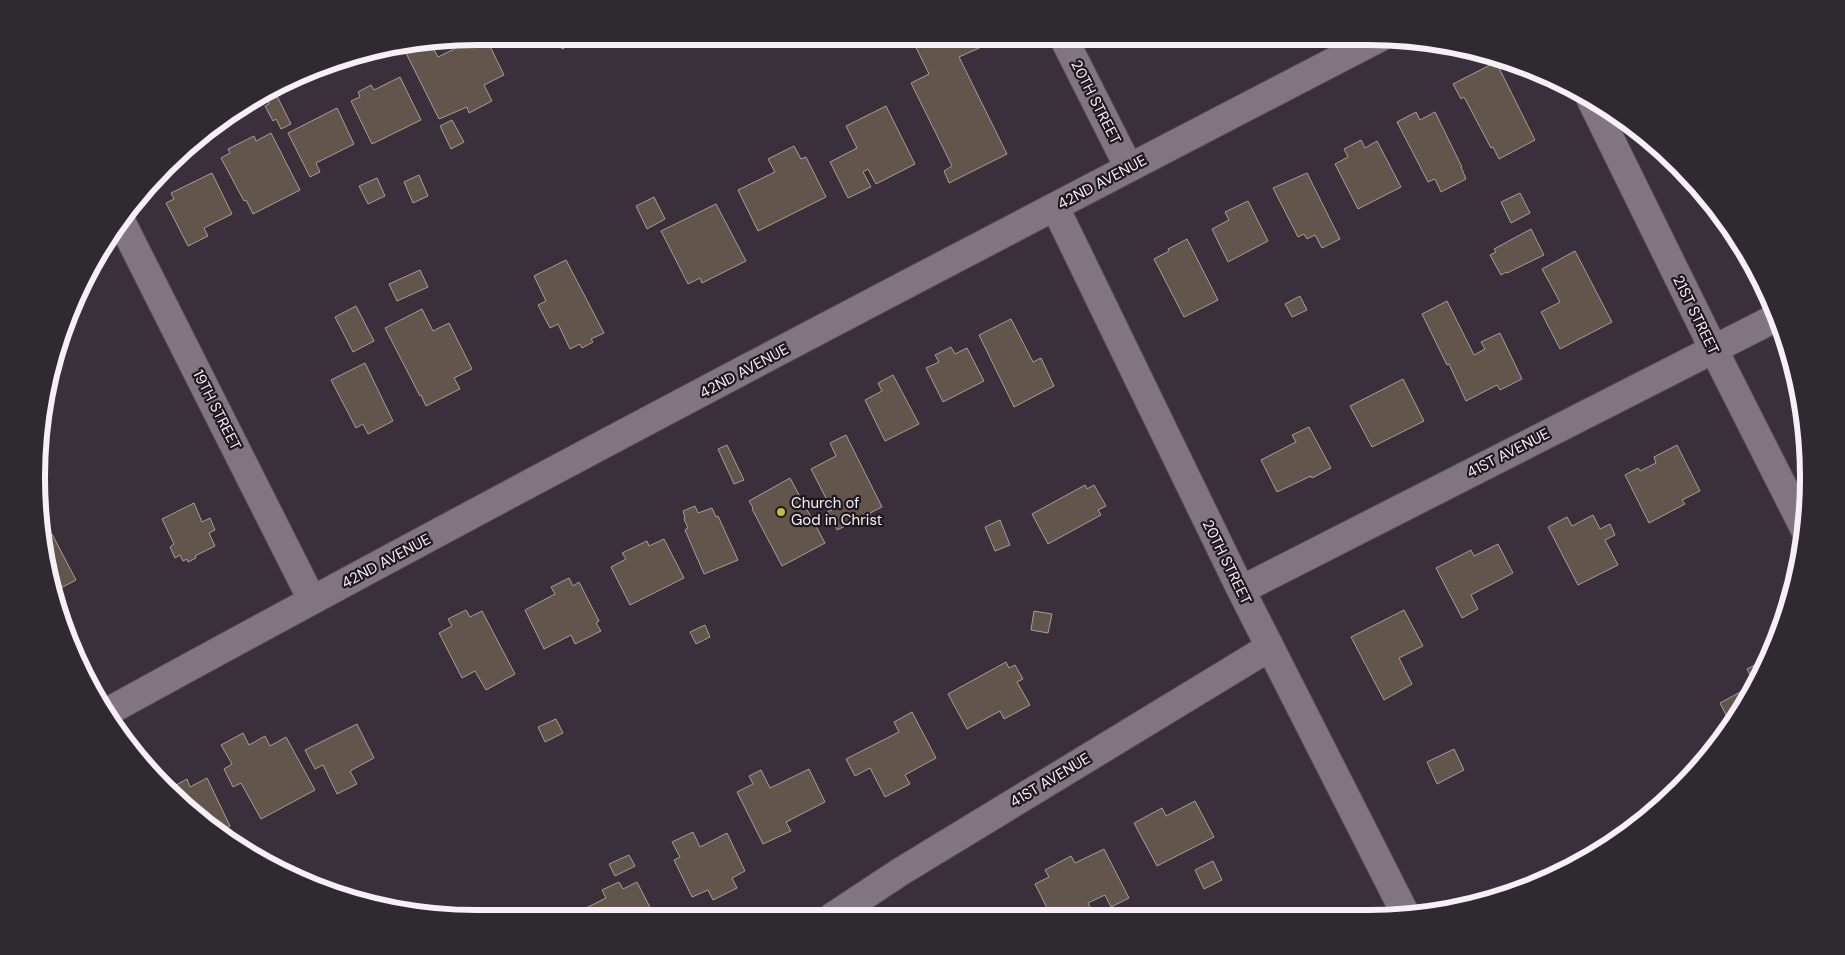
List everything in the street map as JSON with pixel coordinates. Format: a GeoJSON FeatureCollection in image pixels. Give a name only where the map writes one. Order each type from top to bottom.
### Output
{"type":"FeatureCollection","features":[{"type":"Feature","properties":{"kind":"street","name":"20TH STREET"},"geometry":{"type":"LineString","coordinates":[[1067,45],[1129,168]]}},
{"type":"Feature","properties":{"kind":"street","name":"42ND AVENUE"},"geometry":{"type":"LineString","coordinates":[[112,709],[312,600],[1055,206],[1366,45]]}},
{"type":"Feature","properties":{"kind":"street","name":"21ST STREET"},"geometry":{"type":"LineString","coordinates":[[1596,111],[1712,348],[1798,516]]}},
{"type":"Feature","properties":{"kind":"street","name":"20TH STREET"},"geometry":{"type":"LineString","coordinates":[[1055,206],[1241,590],[1403,908]]}},
{"type":"Feature","properties":{"kind":"street","name":"19TH STREET"},"geometry":{"type":"LineString","coordinates":[[124,228],[312,600]]}},
{"type":"Feature","properties":{"kind":"street","name":"41ST AVENUE"},"geometry":{"type":"LineString","coordinates":[[1241,590],[1712,348],[1770,320]]}},
{"type":"Feature","properties":{"kind":"street","name":"41ST AVENUE"},"geometry":{"type":"LineString","coordinates":[[843,910],[900,872],[1270,647]]}},
{"type":"Feature","properties":{"kind":"building"},"geometry":{"type":"Polygon","coordinates":[[[489,45],[504,75],[484,85],[492,101],[469,113],[467,107],[439,119],[405,51],[433,48],[438,57],[461,46],[489,45]]]}},
{"type":"Feature","properties":{"kind":"building"},"geometry":{"type":"Polygon","coordinates":[[[560,45],[570,45],[562,49],[560,45]]]}},
{"type":"Feature","properties":{"kind":"building"},"geometry":{"type":"Polygon","coordinates":[[[915,45],[986,45],[959,57],[1007,154],[949,183],[944,171],[952,166],[911,83],[929,74],[915,45]]]}},
{"type":"Feature","properties":{"kind":"building"},"geometry":{"type":"Polygon","coordinates":[[[1492,64],[1498,65],[1535,140],[1499,159],[1493,147],[1491,148],[1464,97],[1461,99],[1453,84],[1492,64]]]}},
{"type":"Feature","properties":{"kind":"building"},"geometry":{"type":"Polygon","coordinates":[[[400,77],[421,120],[372,144],[351,101],[360,97],[358,92],[371,85],[374,90],[400,77]]]}},
{"type":"Feature","properties":{"kind":"building"},"geometry":{"type":"Polygon","coordinates":[[[276,95],[291,124],[281,129],[276,119],[273,121],[265,106],[269,104],[267,100],[276,95]]]}},
{"type":"Feature","properties":{"kind":"building"},"geometry":{"type":"Polygon","coordinates":[[[886,106],[915,164],[876,184],[868,169],[863,172],[871,187],[848,198],[830,162],[857,148],[846,126],[886,106]]]}},
{"type":"Feature","properties":{"kind":"building"},"geometry":{"type":"Polygon","coordinates":[[[337,108],[354,144],[316,163],[320,172],[310,177],[288,133],[337,108]]]}},
{"type":"Feature","properties":{"kind":"building"},"geometry":{"type":"Polygon","coordinates":[[[1416,112],[1420,120],[1435,112],[1466,179],[1441,192],[1435,179],[1428,182],[1397,122],[1416,112]]]}},
{"type":"Feature","properties":{"kind":"building"},"geometry":{"type":"Polygon","coordinates":[[[452,120],[464,142],[451,149],[440,126],[452,120]]]}},
{"type":"Feature","properties":{"kind":"building"},"geometry":{"type":"Polygon","coordinates":[[[271,133],[300,190],[253,214],[221,158],[230,153],[228,149],[254,136],[256,141],[271,133]]]}},
{"type":"Feature","properties":{"kind":"building"},"geometry":{"type":"Polygon","coordinates":[[[1361,140],[1365,148],[1377,141],[1401,187],[1358,209],[1335,164],[1348,157],[1344,149],[1361,140]]]}},
{"type":"Feature","properties":{"kind":"building"},"geometry":{"type":"Polygon","coordinates":[[[794,146],[801,159],[806,157],[826,197],[758,231],[738,190],[775,172],[768,159],[794,146]]]}},
{"type":"Feature","properties":{"kind":"building"},"geometry":{"type":"Polygon","coordinates":[[[212,173],[232,214],[204,228],[208,236],[188,246],[166,203],[174,199],[171,193],[212,173]]]}},
{"type":"Feature","properties":{"kind":"building"},"geometry":{"type":"Polygon","coordinates":[[[1307,173],[1340,239],[1322,248],[1315,235],[1307,239],[1304,234],[1298,237],[1273,188],[1307,173]]]}},
{"type":"Feature","properties":{"kind":"building"},"geometry":{"type":"Polygon","coordinates":[[[419,175],[428,196],[413,203],[404,182],[419,175]]]}},
{"type":"Feature","properties":{"kind":"building"},"geometry":{"type":"Polygon","coordinates":[[[377,178],[385,196],[368,204],[359,186],[377,178]]]}},
{"type":"Feature","properties":{"kind":"building"},"geometry":{"type":"Polygon","coordinates":[[[1520,193],[1530,213],[1511,223],[1501,202],[1520,193]]]}},
{"type":"Feature","properties":{"kind":"building"},"geometry":{"type":"Polygon","coordinates":[[[654,197],[665,219],[647,229],[636,206],[654,197]]]}},
{"type":"Feature","properties":{"kind":"building"},"geometry":{"type":"Polygon","coordinates":[[[1248,201],[1268,241],[1228,262],[1212,229],[1229,220],[1225,212],[1248,201]]]}},
{"type":"Feature","properties":{"kind":"building"},"geometry":{"type":"Polygon","coordinates":[[[716,204],[746,261],[702,283],[700,278],[688,284],[661,231],[716,204]]]}},
{"type":"Feature","properties":{"kind":"building"},"geometry":{"type":"Polygon","coordinates":[[[1531,229],[1544,255],[1501,275],[1490,255],[1496,252],[1494,249],[1531,229]]]}},
{"type":"Feature","properties":{"kind":"building"},"geometry":{"type":"Polygon","coordinates":[[[1187,239],[1218,300],[1184,317],[1154,259],[1187,239]]]}},
{"type":"Feature","properties":{"kind":"building"},"geometry":{"type":"Polygon","coordinates":[[[1575,251],[1612,322],[1560,349],[1541,312],[1560,302],[1542,269],[1575,251]]]}},
{"type":"Feature","properties":{"kind":"building"},"geometry":{"type":"Polygon","coordinates":[[[566,260],[604,333],[591,339],[593,342],[582,348],[580,344],[570,349],[558,324],[550,328],[538,305],[546,301],[534,276],[566,260]]]}},
{"type":"Feature","properties":{"kind":"building"},"geometry":{"type":"Polygon","coordinates":[[[420,270],[428,287],[397,301],[389,284],[420,270]]]}},
{"type":"Feature","properties":{"kind":"building"},"geometry":{"type":"Polygon","coordinates":[[[1300,296],[1307,310],[1292,317],[1285,304],[1300,296]]]}},
{"type":"Feature","properties":{"kind":"building"},"geometry":{"type":"Polygon","coordinates":[[[1447,301],[1474,355],[1485,349],[1481,342],[1500,333],[1522,379],[1500,390],[1497,385],[1466,401],[1449,364],[1447,365],[1422,314],[1447,301]]]}},
{"type":"Feature","properties":{"kind":"building"},"geometry":{"type":"Polygon","coordinates":[[[356,306],[374,341],[353,352],[335,317],[356,306]]]}},
{"type":"Feature","properties":{"kind":"building"},"geometry":{"type":"Polygon","coordinates":[[[422,309],[433,331],[449,323],[472,369],[454,378],[460,389],[426,406],[385,328],[422,309]]]}},
{"type":"Feature","properties":{"kind":"building"},"geometry":{"type":"Polygon","coordinates":[[[1011,319],[1033,362],[1041,358],[1054,386],[1014,407],[979,335],[1011,319]]]}},
{"type":"Feature","properties":{"kind":"building"},"geometry":{"type":"Polygon","coordinates":[[[951,347],[955,354],[967,348],[984,381],[943,402],[926,368],[939,362],[935,355],[951,347]]]}},
{"type":"Feature","properties":{"kind":"building"},"geometry":{"type":"Polygon","coordinates":[[[365,363],[393,421],[368,434],[363,424],[356,428],[331,380],[365,363]]]}},
{"type":"Feature","properties":{"kind":"building"},"geometry":{"type":"Polygon","coordinates":[[[893,375],[919,424],[885,441],[865,400],[882,391],[878,383],[893,375]]]}},
{"type":"Feature","properties":{"kind":"building"},"geometry":{"type":"Polygon","coordinates":[[[1403,379],[1424,421],[1372,447],[1350,406],[1403,379]]]}},
{"type":"Feature","properties":{"kind":"building"},"geometry":{"type":"Polygon","coordinates":[[[1309,427],[1331,468],[1277,492],[1261,460],[1296,442],[1292,435],[1309,427]]]}},
{"type":"Feature","properties":{"kind":"building"},"geometry":{"type":"Polygon","coordinates":[[[846,435],[882,507],[870,513],[872,517],[861,522],[859,519],[837,530],[828,511],[832,510],[811,469],[836,456],[830,443],[846,435]]]}},
{"type":"Feature","properties":{"kind":"building"},"geometry":{"type":"Polygon","coordinates":[[[727,445],[744,480],[734,484],[718,449],[727,445]]]}},
{"type":"Feature","properties":{"kind":"building"},"geometry":{"type":"Polygon","coordinates":[[[1677,445],[1700,491],[1682,500],[1685,504],[1649,523],[1625,475],[1638,468],[1640,471],[1656,463],[1654,457],[1677,445]]]}},
{"type":"Feature","properties":{"kind":"building"},"geometry":{"type":"Polygon","coordinates":[[[790,478],[825,543],[782,566],[749,501],[790,478]]]}},
{"type":"Feature","properties":{"kind":"building"},"geometry":{"type":"Polygon","coordinates":[[[1085,485],[1087,489],[1094,485],[1106,506],[1098,510],[1101,515],[1048,544],[1032,514],[1085,485]]]}},
{"type":"Feature","properties":{"kind":"building"},"geometry":{"type":"Polygon","coordinates":[[[194,503],[202,522],[210,518],[215,530],[209,533],[215,546],[195,556],[196,558],[188,562],[187,559],[183,561],[180,555],[175,558],[170,547],[174,544],[162,519],[194,503]]]}},
{"type":"Feature","properties":{"kind":"building"},"geometry":{"type":"Polygon","coordinates":[[[695,506],[698,513],[712,508],[716,517],[718,516],[738,560],[704,574],[685,530],[688,528],[683,511],[695,506]]]}},
{"type":"Feature","properties":{"kind":"building"},"geometry":{"type":"Polygon","coordinates":[[[1593,515],[1600,529],[1610,524],[1615,535],[1605,540],[1618,565],[1578,585],[1548,527],[1567,517],[1572,526],[1593,515]]]}},
{"type":"Feature","properties":{"kind":"building"},"geometry":{"type":"Polygon","coordinates":[[[1000,520],[1010,545],[995,551],[985,527],[1000,520]]]}},
{"type":"Feature","properties":{"kind":"building"},"geometry":{"type":"Polygon","coordinates":[[[52,534],[76,580],[60,589],[53,562],[49,536],[52,534]]]}},
{"type":"Feature","properties":{"kind":"building"},"geometry":{"type":"Polygon","coordinates":[[[664,539],[684,578],[630,605],[611,567],[626,559],[622,553],[647,541],[649,546],[664,539]]]}},
{"type":"Feature","properties":{"kind":"building"},"geometry":{"type":"Polygon","coordinates":[[[1498,544],[1513,573],[1471,595],[1478,609],[1462,618],[1436,568],[1471,550],[1474,556],[1498,544]]]}},
{"type":"Feature","properties":{"kind":"building"},"geometry":{"type":"Polygon","coordinates":[[[569,578],[573,586],[579,582],[599,621],[596,623],[601,631],[575,644],[571,635],[544,649],[525,610],[555,594],[551,587],[569,578]]]}},
{"type":"Feature","properties":{"kind":"building"},"geometry":{"type":"Polygon","coordinates":[[[466,610],[470,617],[482,611],[515,674],[486,690],[475,671],[462,678],[439,633],[452,626],[448,619],[466,610]]]}},
{"type":"Feature","properties":{"kind":"building"},"geometry":{"type":"Polygon","coordinates":[[[1404,610],[1423,646],[1399,658],[1412,684],[1384,700],[1351,637],[1404,610]]]}},
{"type":"Feature","properties":{"kind":"building"},"geometry":{"type":"Polygon","coordinates":[[[1034,611],[1052,614],[1048,633],[1031,630],[1034,611]]]}},
{"type":"Feature","properties":{"kind":"building"},"geometry":{"type":"Polygon","coordinates":[[[705,625],[710,637],[696,644],[690,632],[705,625]]]}},
{"type":"Feature","properties":{"kind":"building"},"geometry":{"type":"Polygon","coordinates":[[[1006,662],[1009,668],[1015,665],[1023,679],[1017,682],[1030,705],[1004,719],[1000,711],[967,729],[948,694],[1006,662]]]}},
{"type":"Feature","properties":{"kind":"building"},"geometry":{"type":"Polygon","coordinates":[[[1757,664],[1751,677],[1747,669],[1757,664]]]}},
{"type":"Feature","properties":{"kind":"building"},"geometry":{"type":"Polygon","coordinates":[[[1744,690],[1727,718],[1720,703],[1744,690]]]}},
{"type":"Feature","properties":{"kind":"building"},"geometry":{"type":"Polygon","coordinates":[[[912,712],[936,758],[905,775],[910,784],[885,797],[870,768],[855,776],[846,759],[899,732],[894,722],[912,712]]]}},
{"type":"Feature","properties":{"kind":"building"},"geometry":{"type":"Polygon","coordinates":[[[556,719],[563,733],[545,742],[538,727],[556,719]]]}},
{"type":"Feature","properties":{"kind":"building"},"geometry":{"type":"Polygon","coordinates":[[[357,724],[374,758],[350,771],[357,784],[337,794],[323,765],[315,769],[305,750],[357,724]]]}},
{"type":"Feature","properties":{"kind":"building"},"geometry":{"type":"Polygon","coordinates":[[[243,733],[249,745],[265,736],[270,746],[286,737],[315,790],[261,819],[241,783],[233,787],[224,769],[232,764],[221,745],[243,733]]]}},
{"type":"Feature","properties":{"kind":"building"},"geometry":{"type":"Polygon","coordinates":[[[1454,749],[1464,770],[1437,784],[1427,762],[1454,749]]]}},
{"type":"Feature","properties":{"kind":"building"},"geometry":{"type":"Polygon","coordinates":[[[809,769],[825,802],[786,822],[791,831],[763,844],[737,792],[753,784],[749,776],[761,770],[770,788],[809,769]]]}},
{"type":"Feature","properties":{"kind":"building"},"geometry":{"type":"Polygon","coordinates":[[[207,778],[230,826],[225,829],[214,821],[175,786],[187,779],[190,787],[207,778]]]}},
{"type":"Feature","properties":{"kind":"building"},"geometry":{"type":"Polygon","coordinates":[[[1195,801],[1214,837],[1157,866],[1134,823],[1162,808],[1166,816],[1195,801]]]}},
{"type":"Feature","properties":{"kind":"building"},"geometry":{"type":"Polygon","coordinates":[[[693,832],[700,847],[727,833],[745,871],[732,878],[737,888],[713,900],[708,890],[692,897],[674,860],[680,857],[672,842],[693,832]]]}},
{"type":"Feature","properties":{"kind":"building"},"geometry":{"type":"Polygon","coordinates":[[[1104,849],[1129,898],[1111,907],[1105,895],[1088,903],[1092,910],[1048,910],[1035,884],[1049,877],[1045,870],[1071,856],[1075,863],[1104,849]]]}},
{"type":"Feature","properties":{"kind":"building"},"geometry":{"type":"Polygon","coordinates":[[[629,855],[635,866],[615,876],[609,864],[629,855]]]}},
{"type":"Feature","properties":{"kind":"building"},"geometry":{"type":"Polygon","coordinates":[[[1213,861],[1222,880],[1204,889],[1195,870],[1213,861]]]}},
{"type":"Feature","properties":{"kind":"building"},"geometry":{"type":"Polygon","coordinates":[[[619,882],[623,889],[637,882],[651,910],[582,910],[606,898],[602,890],[619,882]]]}},
{"type":"Feature","properties":{"kind":"place","name":"Church of God in Christ"},"geometry":{"type":"Point","coordinates":[781,512]}}]}
